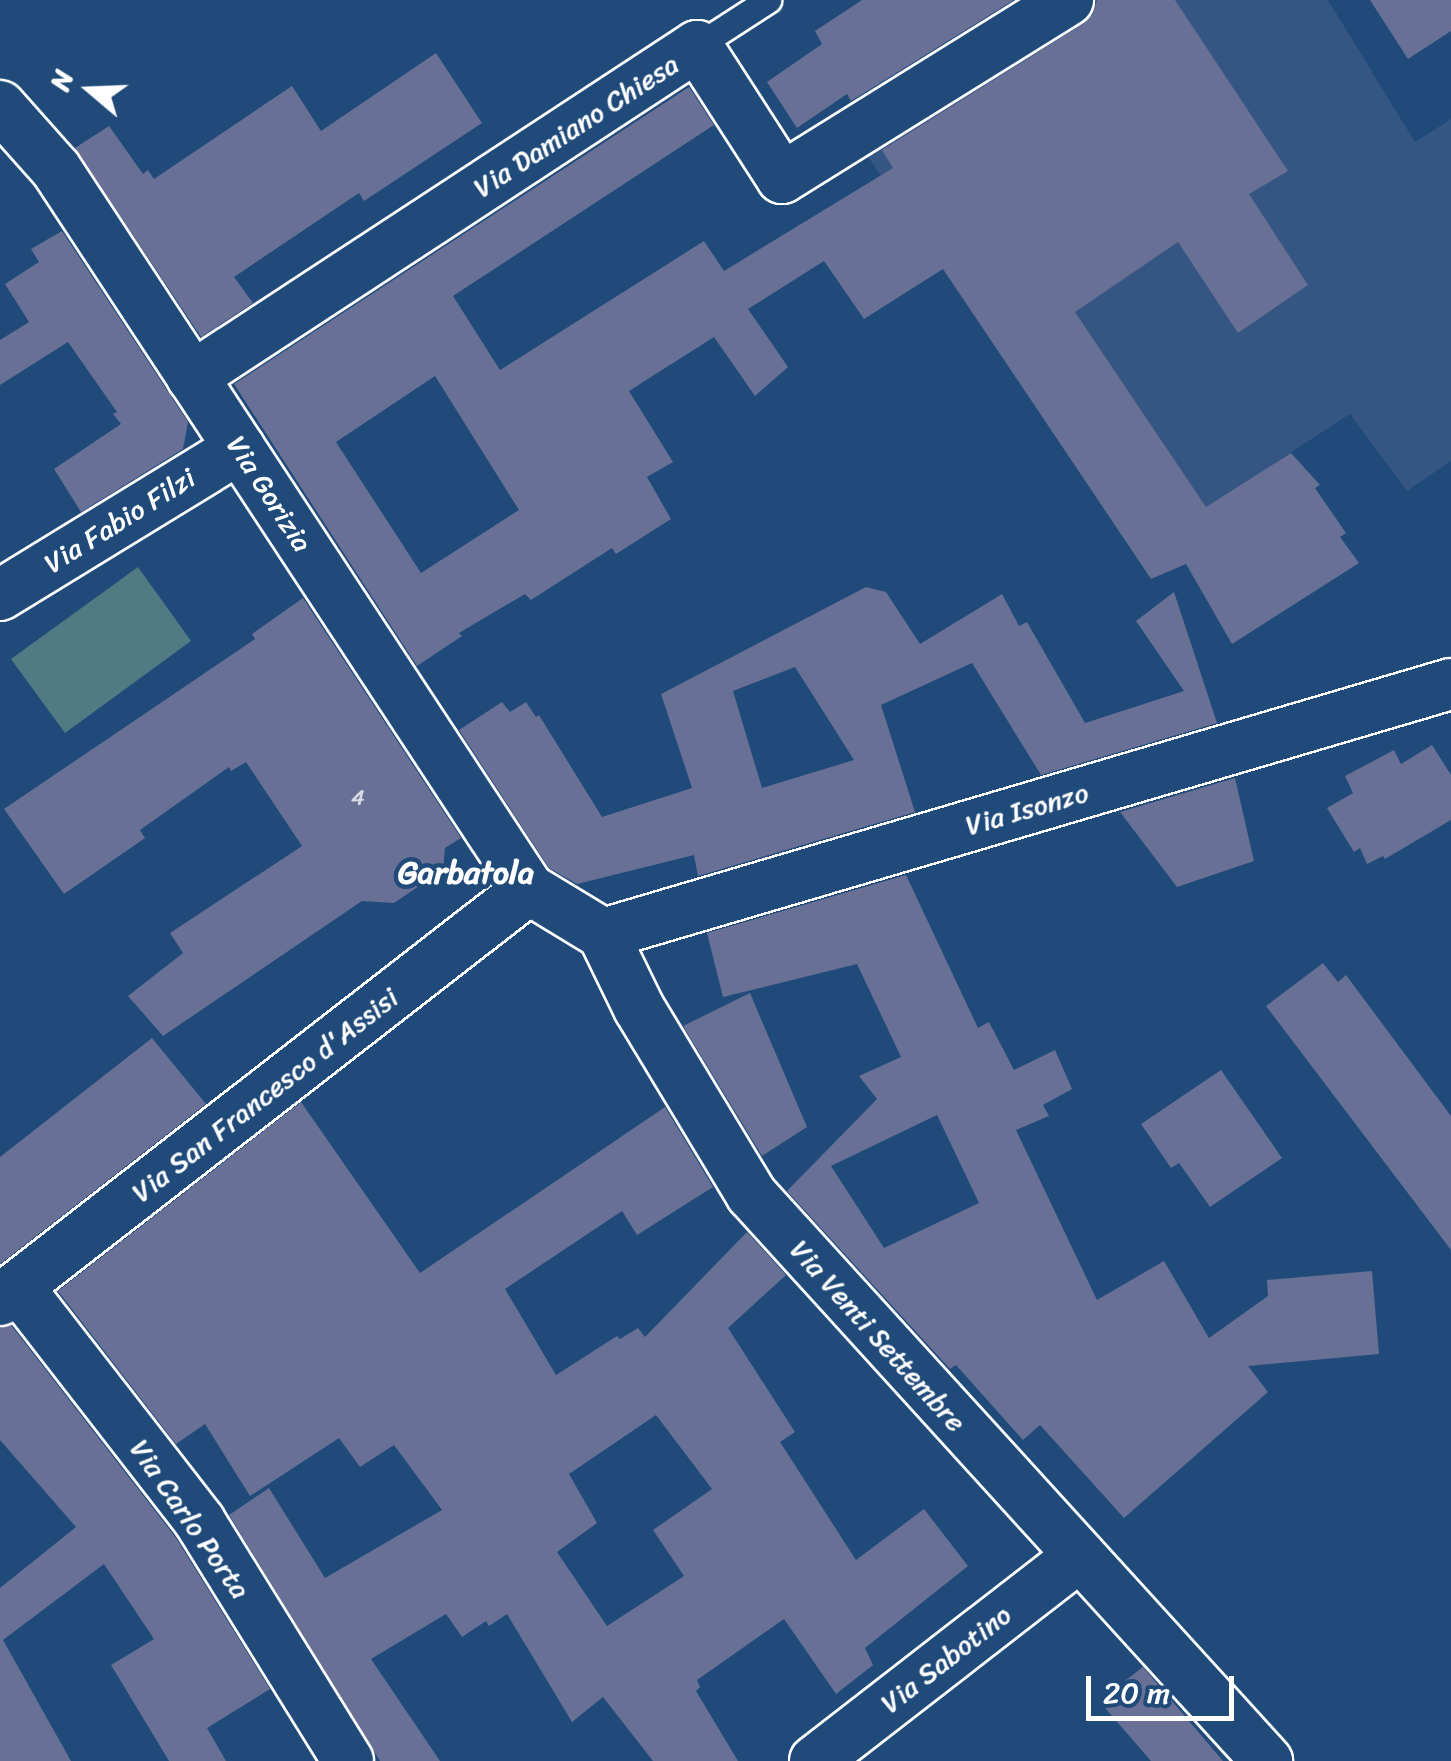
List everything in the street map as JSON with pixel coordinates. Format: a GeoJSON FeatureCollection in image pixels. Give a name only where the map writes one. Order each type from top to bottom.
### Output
{"type":"FeatureCollection","features":[{"type":"Feature","properties":{"kind":"street","name":"Via Damiano Chiesa"},"geometry":{"type":"LineString","coordinates":[[192,377],[697,46],[782,178],[1068,0]]}},
{"type":"Feature","properties":{"kind":"street","name":"Via Gorizia"},"geometry":{"type":"LineString","coordinates":[[0,106],[56,170],[530,888]]}},
{"type":"Feature","properties":{"kind":"street","name":"Via Fabio Filzi"},"geometry":{"type":"LineString","coordinates":[[0,595],[240,448]]}},
{"type":"Feature","properties":{"kind":"street","name":"Via Isonzo"},"geometry":{"type":"LineString","coordinates":[[603,934],[1451,684]]}},
{"type":"Feature","properties":{"kind":"street"},"geometry":{"type":"LineString","coordinates":[[530,888],[603,934]]}},
{"type":"Feature","properties":{"kind":"street","name":"Via San Francesco d'Assisi"},"geometry":{"type":"LineString","coordinates":[[9,1294],[530,888]]}},
{"type":"Feature","properties":{"kind":"street","name":"Via Venti Settembre"},"geometry":{"type":"LineString","coordinates":[[603,934],[639,1008],[752,1194],[1267,1761]]}},
{"type":"Feature","properties":{"kind":"street","name":"Via Carlo Porta"},"geometry":{"type":"LineString","coordinates":[[9,1294],[200,1522],[348,1761]]}},
{"type":"Feature","properties":{"kind":"street","name":"Via Sabotino"},"geometry":{"type":"LineString","coordinates":[[815,1761],[1078,1557]]}},
{"type":"Feature","properties":{"kind":"lane"},"geometry":{"type":"LineString","coordinates":[[697,46],[768,0]]}},
{"type":"Feature","properties":{"kind":"shaded area"},"geometry":{"type":"Polygon","coordinates":[[[1047,0],[1328,0],[1415,142],[1451,119],[1451,461],[1407,491],[1350,414],[1135,554],[846,124],[1047,0]]]}},
{"type":"Feature","properties":{"kind":"green space"},"geometry":{"type":"Polygon","coordinates":[[[138,567],[191,641],[65,733],[11,659],[138,567]]]}},
{"type":"Feature","properties":{"kind":"building"},"geometry":{"type":"Polygon","coordinates":[[[862,0],[1014,0],[851,101],[847,94],[797,128],[767,82],[822,44],[815,31],[862,0]]]}},
{"type":"Feature","properties":{"kind":"building"},"geometry":{"type":"Polygon","coordinates":[[[1097,0],[1175,0],[1288,171],[1249,194],[1308,285],[1238,333],[1178,242],[1075,312],[1206,507],[1291,453],[1320,485],[1315,488],[1346,533],[1340,537],[1359,563],[1232,644],[1186,564],[1151,579],[943,269],[864,319],[824,261],[748,309],[788,367],[755,396],[714,337],[629,391],[673,462],[647,477],[671,519],[616,554],[612,548],[531,600],[525,594],[459,633],[462,636],[417,666],[234,384],[689,87],[714,125],[453,296],[500,370],[704,241],[724,271],[893,168],[882,150],[1093,14],[1097,0]],[[435,376],[336,442],[421,573],[519,510],[435,376]]]}},
{"type":"Feature","properties":{"kind":"building"},"geometry":{"type":"Polygon","coordinates":[[[1370,0],[1451,0],[1451,31],[1408,59],[1370,0]]]}},
{"type":"Feature","properties":{"kind":"building"},"geometry":{"type":"Polygon","coordinates":[[[436,53],[482,123],[364,201],[359,193],[234,277],[253,303],[201,337],[75,148],[109,126],[143,174],[148,170],[154,179],[292,86],[321,131],[436,53]]]}},
{"type":"Feature","properties":{"kind":"building"},"geometry":{"type":"Polygon","coordinates":[[[62,231],[188,422],[183,449],[81,512],[54,469],[121,424],[113,414],[117,412],[68,342],[0,385],[0,340],[29,322],[5,284],[39,262],[31,249],[62,231]]]}},
{"type":"Feature","properties":{"kind":"building"},"geometry":{"type":"Polygon","coordinates":[[[866,587],[886,592],[920,644],[1002,594],[1019,626],[1027,622],[1085,723],[1184,691],[1136,621],[1174,592],[1217,723],[1041,775],[972,663],[881,705],[915,812],[698,876],[694,855],[577,884],[549,868],[459,730],[502,702],[510,712],[526,702],[536,717],[539,715],[602,817],[692,788],[661,694],[866,587]],[[795,667],[733,691],[762,788],[854,760],[795,667]]]}},
{"type":"Feature","properties":{"kind":"building"},"geometry":{"type":"Polygon","coordinates":[[[303,598],[461,838],[445,848],[443,870],[394,903],[362,901],[163,1036],[128,996],[183,953],[170,933],[302,846],[246,762],[231,771],[229,767],[140,830],[145,838],[64,894],[4,809],[255,639],[252,634],[303,598]]]}},
{"type":"Feature","properties":{"kind":"building"},"geometry":{"type":"Polygon","coordinates":[[[1432,745],[1451,775],[1451,820],[1385,859],[1383,856],[1367,864],[1360,848],[1354,852],[1327,808],[1353,793],[1345,776],[1394,750],[1401,764],[1432,745]]]}},
{"type":"Feature","properties":{"kind":"building"},"geometry":{"type":"Polygon","coordinates":[[[1235,778],[1254,861],[1177,887],[1120,812],[1235,778]]]}},
{"type":"Feature","properties":{"kind":"building"},"geometry":{"type":"Polygon","coordinates":[[[906,875],[978,1028],[989,1022],[1014,1070],[1055,1050],[1072,1089],[1043,1105],[1049,1116],[1016,1130],[1097,1300],[1164,1261],[1209,1338],[1268,1296],[1267,1280],[1372,1271],[1379,1354],[1248,1366],[1268,1392],[1124,1518],[1040,1425],[1023,1440],[956,1365],[950,1369],[787,1191],[877,1099],[859,1076],[901,1057],[857,964],[723,997],[707,933],[906,875]],[[937,1115],[831,1166],[884,1248],[979,1203],[937,1115]]]}},
{"type":"Feature","properties":{"kind":"building"},"geometry":{"type":"Polygon","coordinates":[[[1323,963],[1338,982],[1346,975],[1451,1116],[1451,1250],[1266,1006],[1323,963]]]}},
{"type":"Feature","properties":{"kind":"building"},"geometry":{"type":"Polygon","coordinates":[[[750,993],[807,1127],[762,1156],[683,1026],[750,993]]]}},
{"type":"Feature","properties":{"kind":"building"},"geometry":{"type":"Polygon","coordinates":[[[152,1038],[206,1104],[0,1264],[0,1157],[152,1038]]]}},
{"type":"Feature","properties":{"kind":"building"},"geometry":{"type":"Polygon","coordinates":[[[1221,1070],[1282,1158],[1210,1207],[1179,1163],[1171,1168],[1141,1124],[1221,1070]]]}},
{"type":"Feature","properties":{"kind":"building"},"geometry":{"type":"Polygon","coordinates":[[[301,1102],[420,1273],[665,1107],[713,1187],[637,1235],[622,1211],[505,1289],[556,1375],[617,1336],[620,1339],[638,1328],[645,1337],[747,1232],[786,1275],[728,1328],[795,1432],[780,1442],[856,1560],[924,1509],[968,1566],[865,1648],[873,1665],[836,1694],[784,1619],[697,1680],[700,1687],[696,1691],[738,1761],[653,1761],[603,1697],[572,1722],[507,1614],[489,1626],[486,1621],[462,1637],[446,1614],[371,1659],[440,1761],[380,1761],[229,1515],[269,1488],[325,1578],[442,1510],[394,1445],[360,1467],[339,1438],[250,1496],[205,1424],[176,1444],[58,1291],[301,1102]],[[656,1415],[569,1474],[597,1523],[557,1552],[607,1626],[684,1576],[653,1530],[712,1489],[656,1415]]]}},
{"type":"Feature","properties":{"kind":"building"},"geometry":{"type":"Polygon","coordinates":[[[11,1325],[176,1538],[270,1689],[207,1728],[226,1761],[169,1761],[111,1665],[154,1639],[104,1564],[3,1640],[71,1761],[0,1761],[0,1588],[76,1527],[0,1440],[0,1328],[11,1325]]]}},
{"type":"Feature","properties":{"kind":"building"},"geometry":{"type":"Polygon","coordinates":[[[1143,1667],[1223,1761],[1151,1761],[1099,1701],[1143,1667]]]}},
{"type":"Feature","properties":{"kind":"district","name":"Garbatola"},"geometry":{"type":"Point","coordinates":[466,873]}}]}
